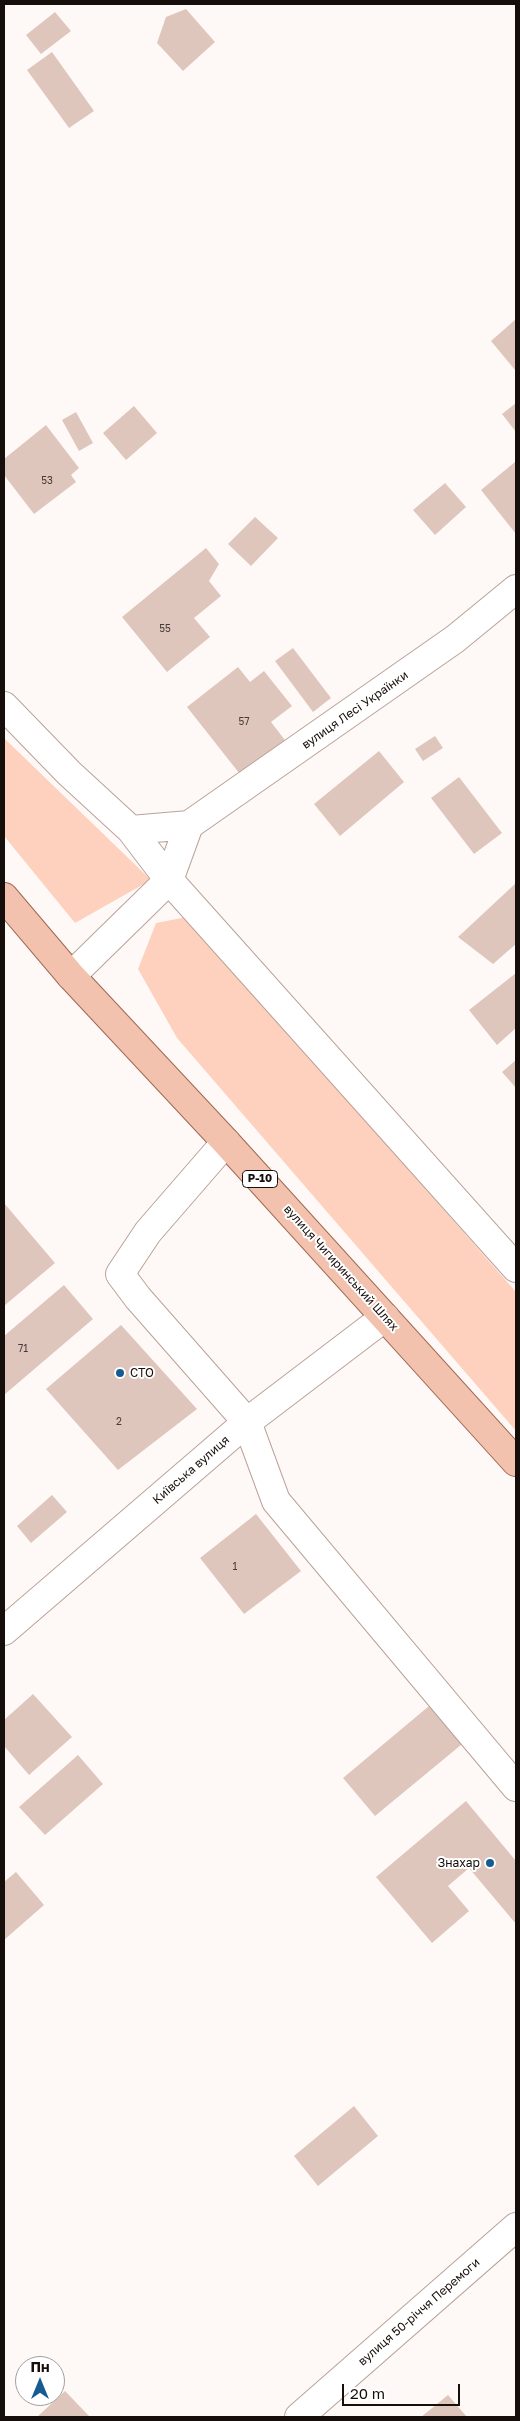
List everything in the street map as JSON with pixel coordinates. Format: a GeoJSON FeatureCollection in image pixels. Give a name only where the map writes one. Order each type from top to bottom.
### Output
{"type":"FeatureCollection","features":[{"type":"Feature","properties":{"kind":"main road","name":"вулиця Чигиринський Шлях"},"geometry":{"type":"LineString","coordinates":[[4,897],[71,976],[226,1142],[516,1462]]}},
{"type":"Feature","properties":{"kind":"street","name":"вулиця Лесі Українки"},"geometry":{"type":"LineString","coordinates":[[189,825],[455,639],[516,589]]}},
{"type":"Feature","properties":{"kind":"street"},"geometry":{"type":"LineString","coordinates":[[4,706],[69,773],[131,830],[169,880],[516,1268]]}},
{"type":"Feature","properties":{"kind":"street"},"geometry":{"type":"LineString","coordinates":[[71,976],[169,880],[189,825],[131,830]]}},
{"type":"Feature","properties":{"kind":"street"},"geometry":{"type":"LineString","coordinates":[[226,1142],[148,1232],[120,1274],[138,1298],[248,1422],[276,1501],[516,1787]]}},
{"type":"Feature","properties":{"kind":"street","name":"Київська вулиця"},"geometry":{"type":"LineString","coordinates":[[4,1631],[248,1422],[384,1316]]}},
{"type":"Feature","properties":{"kind":"street","name":"вулиця 50-річчя Перемоги"},"geometry":{"type":"LineString","coordinates":[[299,2417],[516,2226]]}},
{"type":"Feature","properties":{"kind":"shaded area"},"geometry":{"type":"Polygon","coordinates":[[[4,738],[151,880],[75,923],[4,836],[4,738]]]}},
{"type":"Feature","properties":{"kind":"shaded area"},"geometry":{"type":"Polygon","coordinates":[[[187,917],[516,1292],[516,1431],[177,1038],[138,969],[156,923],[187,917]]]}},
{"type":"Feature","properties":{"kind":"building"},"geometry":{"type":"Polygon","coordinates":[[[186,9],[215,42],[183,71],[157,43],[166,17],[186,9]]]}},
{"type":"Feature","properties":{"kind":"building"},"geometry":{"type":"Polygon","coordinates":[[[55,12],[71,31],[41,54],[26,35],[55,12]]]}},
{"type":"Feature","properties":{"kind":"building"},"geometry":{"type":"Polygon","coordinates":[[[52,52],[94,111],[69,128],[27,70],[52,52]]]}},
{"type":"Feature","properties":{"kind":"building"},"geometry":{"type":"Polygon","coordinates":[[[516,319],[516,369],[515,370],[491,341],[516,319]]]}},
{"type":"Feature","properties":{"kind":"building"},"geometry":{"type":"Polygon","coordinates":[[[516,403],[516,432],[502,414],[516,403]]]}},
{"type":"Feature","properties":{"kind":"building"},"geometry":{"type":"Polygon","coordinates":[[[134,406],[157,433],[126,460],[103,433],[134,406]]]}},
{"type":"Feature","properties":{"kind":"building"},"geometry":{"type":"Polygon","coordinates":[[[76,412],[93,443],[79,451],[62,420],[76,412]]]}},
{"type":"Feature","properties":{"kind":"building"},"geometry":{"type":"Polygon","coordinates":[[[46,425],[79,468],[71,475],[76,482],[34,514],[4,475],[4,459],[46,425]]]}},
{"type":"Feature","properties":{"kind":"building"},"geometry":{"type":"Polygon","coordinates":[[[515,462],[516,464],[516,534],[481,490],[515,462]]]}},
{"type":"Feature","properties":{"kind":"building"},"geometry":{"type":"Polygon","coordinates":[[[445,483],[466,507],[435,535],[413,510],[445,483]]]}},
{"type":"Feature","properties":{"kind":"building"},"geometry":{"type":"Polygon","coordinates":[[[255,517],[278,538],[251,566],[228,544],[255,517]]]}},
{"type":"Feature","properties":{"kind":"building"},"geometry":{"type":"Polygon","coordinates":[[[206,548],[219,564],[209,581],[221,596],[194,618],[210,637],[167,672],[122,617],[206,548]]]}},
{"type":"Feature","properties":{"kind":"building"},"geometry":{"type":"Polygon","coordinates":[[[293,648],[331,698],[313,712],[275,661],[293,648]]]}},
{"type":"Feature","properties":{"kind":"building"},"geometry":{"type":"Polygon","coordinates":[[[238,667],[250,682],[264,671],[292,706],[271,722],[288,744],[243,778],[187,707],[238,667]]]}},
{"type":"Feature","properties":{"kind":"building"},"geometry":{"type":"Polygon","coordinates":[[[435,736],[443,748],[423,761],[415,749],[435,736]]]}},
{"type":"Feature","properties":{"kind":"building"},"geometry":{"type":"Polygon","coordinates":[[[379,751],[404,782],[340,836],[314,804],[379,751]]]}},
{"type":"Feature","properties":{"kind":"building"},"geometry":{"type":"Polygon","coordinates":[[[459,777],[502,833],[474,854],[431,798],[459,777]]]}},
{"type":"Feature","properties":{"kind":"building"},"geometry":{"type":"Polygon","coordinates":[[[516,883],[516,944],[493,964],[458,937],[516,883]]]}},
{"type":"Feature","properties":{"kind":"building"},"geometry":{"type":"Polygon","coordinates":[[[516,973],[516,1028],[497,1045],[469,1010],[516,973]]]}},
{"type":"Feature","properties":{"kind":"building"},"geometry":{"type":"Polygon","coordinates":[[[516,1060],[516,1088],[502,1072],[516,1060]]]}},
{"type":"Feature","properties":{"kind":"building"},"geometry":{"type":"Polygon","coordinates":[[[4,1203],[55,1263],[4,1306],[4,1203]]]}},
{"type":"Feature","properties":{"kind":"building"},"geometry":{"type":"Polygon","coordinates":[[[64,1285],[93,1319],[4,1395],[4,1336],[64,1285]]]}},
{"type":"Feature","properties":{"kind":"building"},"geometry":{"type":"Polygon","coordinates":[[[121,1325],[197,1409],[118,1470],[46,1389],[121,1325]]]}},
{"type":"Feature","properties":{"kind":"building"},"geometry":{"type":"Polygon","coordinates":[[[52,1495],[67,1512],[31,1543],[17,1526],[52,1495]]]}},
{"type":"Feature","properties":{"kind":"building"},"geometry":{"type":"Polygon","coordinates":[[[256,1514],[301,1571],[244,1614],[200,1558],[256,1514]]]}},
{"type":"Feature","properties":{"kind":"building"},"geometry":{"type":"Polygon","coordinates":[[[33,1694],[72,1737],[29,1775],[4,1746],[4,1720],[33,1694]]]}},
{"type":"Feature","properties":{"kind":"building"},"geometry":{"type":"Polygon","coordinates":[[[435,1701],[467,1740],[375,1816],[343,1778],[435,1701]]]}},
{"type":"Feature","properties":{"kind":"building"},"geometry":{"type":"Polygon","coordinates":[[[78,1755],[103,1784],[45,1835],[19,1807],[78,1755]]]}},
{"type":"Feature","properties":{"kind":"building"},"geometry":{"type":"Polygon","coordinates":[[[466,1801],[516,1861],[516,1924],[469,1868],[448,1886],[469,1911],[432,1943],[376,1877],[466,1801]]]}},
{"type":"Feature","properties":{"kind":"building"},"geometry":{"type":"Polygon","coordinates":[[[16,1872],[44,1905],[4,1940],[4,1882],[16,1872]]]}},
{"type":"Feature","properties":{"kind":"building"},"geometry":{"type":"Polygon","coordinates":[[[354,2106],[378,2136],[318,2186],[294,2156],[354,2106]]]}},
{"type":"Feature","properties":{"kind":"building"},"geometry":{"type":"Polygon","coordinates":[[[65,2391],[90,2417],[37,2417],[49,2406],[65,2406],[65,2391]]]}},
{"type":"Feature","properties":{"kind":"building"},"geometry":{"type":"Polygon","coordinates":[[[448,2395],[467,2417],[421,2417],[448,2395]]]}},
{"type":"Feature","properties":{"kind":"place","name":"СТО"},"geometry":{"type":"Point","coordinates":[120,1373]}},
{"type":"Feature","properties":{"kind":"place","name":"Знахар"},"geometry":{"type":"Point","coordinates":[490,1863]}}]}
